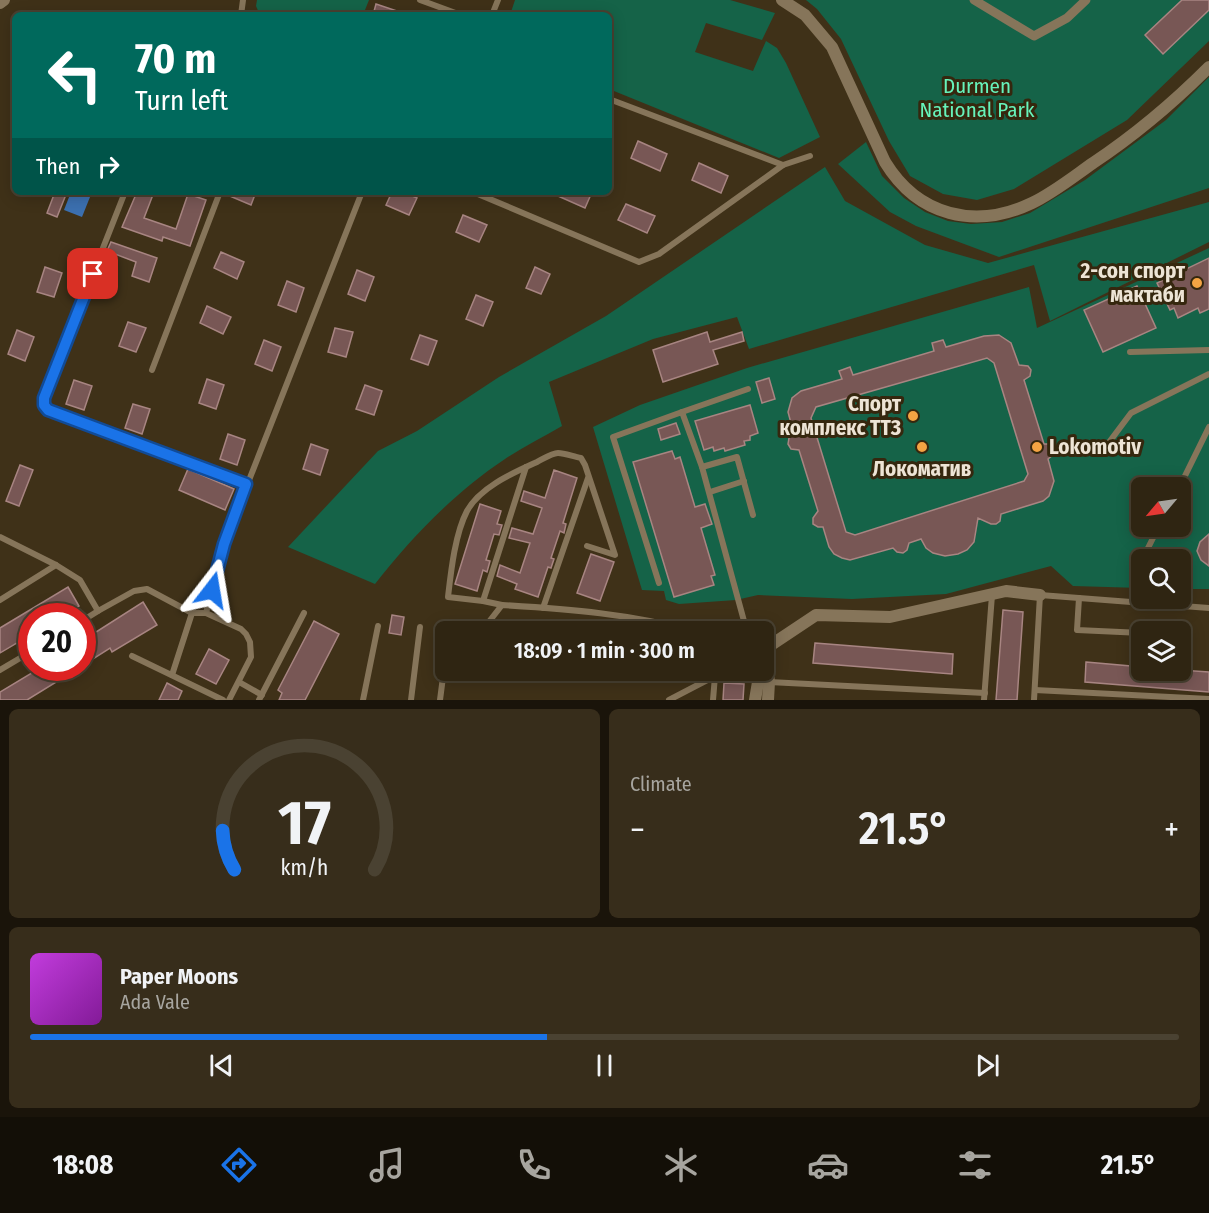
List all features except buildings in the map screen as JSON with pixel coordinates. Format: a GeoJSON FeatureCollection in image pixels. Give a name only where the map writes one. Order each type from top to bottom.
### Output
{"type":"FeatureCollection","features":[{"type":"Feature","properties":{"kind":"street"},"geometry":{"type":"LineString","coordinates":[[0,3],[4,0]]}},
{"type":"Feature","properties":{"kind":"street"},"geometry":{"type":"LineString","coordinates":[[782,0],[805,15],[832,47],[885,162],[896,179],[919,200],[948,214],[971,216],[993,214],[1023,207],[1041,198],[1150,122],[1209,67]]}},
{"type":"Feature","properties":{"kind":"street"},"geometry":{"type":"LineString","coordinates":[[974,0],[1034,36],[1066,18],[1086,0]]}},
{"type":"Feature","properties":{"kind":"street"},"geometry":{"type":"LineString","coordinates":[[774,651],[816,615],[898,616],[1006,591],[1040,595]]}},
{"type":"Feature","properties":{"kind":"street"},"geometry":{"type":"LineString","coordinates":[[755,700],[759,681]]}},
{"type":"Feature","properties":{"kind":"street"},"geometry":{"type":"LineString","coordinates":[[768,700],[769,682]]}},
{"type":"Feature","properties":{"kind":"lane"},"geometry":{"type":"LineString","coordinates":[[420,0],[453,12]]}},
{"type":"Feature","properties":{"kind":"lane"},"geometry":{"type":"LineString","coordinates":[[612,100],[783,165]]}},
{"type":"Feature","properties":{"kind":"lane"},"geometry":{"type":"LineString","coordinates":[[479,195],[639,262],[659,254],[783,165],[810,156]]}},
{"type":"Feature","properties":{"kind":"lane"},"geometry":{"type":"LineString","coordinates":[[124,195],[44,398],[44,405],[48,410],[246,484]]}},
{"type":"Feature","properties":{"kind":"lane"},"geometry":{"type":"LineString","coordinates":[[152,370],[219,195]]}},
{"type":"Feature","properties":{"kind":"lane"},"geometry":{"type":"LineString","coordinates":[[206,613],[224,544],[246,484],[361,195]]}},
{"type":"Feature","properties":{"kind":"lane"},"geometry":{"type":"LineString","coordinates":[[1130,352],[1209,350]]}},
{"type":"Feature","properties":{"kind":"lane"},"geometry":{"type":"LineString","coordinates":[[1104,449],[1131,413],[1209,374]]}},
{"type":"Feature","properties":{"kind":"lane"},"geometry":{"type":"LineString","coordinates":[[658,583],[613,436],[748,389]]}},
{"type":"Feature","properties":{"kind":"lane"},"geometry":{"type":"LineString","coordinates":[[682,412],[710,492],[744,621]]}},
{"type":"Feature","properties":{"kind":"lane"},"geometry":{"type":"LineString","coordinates":[[1184,477],[1209,427]]}},
{"type":"Feature","properties":{"kind":"lane"},"geometry":{"type":"LineString","coordinates":[[587,546],[615,555],[581,458],[556,453],[493,486],[475,500],[468,509],[463,520],[448,597],[502,605],[658,621]]}},
{"type":"Feature","properties":{"kind":"lane"},"geometry":{"type":"LineString","coordinates":[[702,467],[737,457],[753,515]]}},
{"type":"Feature","properties":{"kind":"lane"},"geometry":{"type":"LineString","coordinates":[[483,601],[526,467]]}},
{"type":"Feature","properties":{"kind":"lane"},"geometry":{"type":"LineString","coordinates":[[543,608],[588,477]]}},
{"type":"Feature","properties":{"kind":"lane"},"geometry":{"type":"LineString","coordinates":[[710,492],[744,481]]}},
{"type":"Feature","properties":{"kind":"lane"},"geometry":{"type":"LineString","coordinates":[[0,537],[56,565],[80,580],[98,611],[134,591],[147,589],[192,613],[206,613],[241,629],[248,638],[252,650],[251,657],[229,700]]}},
{"type":"Feature","properties":{"kind":"lane"},"geometry":{"type":"LineString","coordinates":[[0,600],[56,565]]}},
{"type":"Feature","properties":{"kind":"lane"},"geometry":{"type":"LineString","coordinates":[[769,682],[985,697],[992,594]]}},
{"type":"Feature","properties":{"kind":"lane"},"geometry":{"type":"LineString","coordinates":[[1034,700],[1040,595],[1131,600]]}},
{"type":"Feature","properties":{"kind":"lane"},"geometry":{"type":"LineString","coordinates":[[1079,598],[1077,630],[1131,632]]}},
{"type":"Feature","properties":{"kind":"lane"},"geometry":{"type":"LineString","coordinates":[[489,621],[502,605]]}},
{"type":"Feature","properties":{"kind":"lane"},"geometry":{"type":"LineString","coordinates":[[1191,606],[1209,608]]}},
{"type":"Feature","properties":{"kind":"lane"},"geometry":{"type":"LineString","coordinates":[[172,675],[192,613]]}},
{"type":"Feature","properties":{"kind":"lane"},"geometry":{"type":"LineString","coordinates":[[239,682],[261,697],[304,613]]}},
{"type":"Feature","properties":{"kind":"lane"},"geometry":{"type":"LineString","coordinates":[[363,700],[378,626]]}},
{"type":"Feature","properties":{"kind":"lane"},"geometry":{"type":"LineString","coordinates":[[411,700],[420,627]]}},
{"type":"Feature","properties":{"kind":"lane"},"geometry":{"type":"LineString","coordinates":[[132,656],[223,700]]}},
{"type":"Feature","properties":{"kind":"lane"},"geometry":{"type":"LineString","coordinates":[[0,670],[18,659]]}},
{"type":"Feature","properties":{"kind":"lane"},"geometry":{"type":"LineString","coordinates":[[440,700],[442,681]]}},
{"type":"Feature","properties":{"kind":"lane"},"geometry":{"type":"LineString","coordinates":[[669,700],[705,681]]}},
{"type":"Feature","properties":{"kind":"lane"},"geometry":{"type":"LineString","coordinates":[[713,700],[715,681]]}},
{"type":"Feature","properties":{"kind":"lane"},"geometry":{"type":"LineString","coordinates":[[1035,690],[1209,699]]}},
{"type":"Feature","properties":{"kind":"green space"},"geometry":{"type":"Polygon","coordinates":[[[257,0],[369,0],[364,12],[259,12],[256,6],[257,0]]]}},
{"type":"Feature","properties":{"kind":"green space"},"geometry":{"type":"Polygon","coordinates":[[[515,0],[730,0],[775,13],[762,40],[706,23],[695,52],[753,71],[766,41],[777,48],[820,137],[779,158],[612,90],[612,12],[511,12],[515,0]]]}},
{"type":"Feature","properties":{"kind":"green space","name":"Durmen National Park"},"geometry":{"type":"Polygon","coordinates":[[[806,0],[1209,0],[1209,41],[1127,120],[1014,189],[977,200],[943,194],[910,176],[889,141],[841,39],[817,9],[806,0]]]}},
{"type":"Feature","properties":{"kind":"green space"},"geometry":{"type":"Polygon","coordinates":[[[1209,77],[1209,188],[999,257],[916,226],[890,212],[838,164],[866,142],[882,176],[904,198],[925,212],[948,221],[971,224],[1002,222],[1030,213],[1085,180],[1166,120],[1209,77]]]}},
{"type":"Feature","properties":{"kind":"green space"},"geometry":{"type":"Polygon","coordinates":[[[825,167],[845,201],[925,245],[988,263],[1209,202],[1209,242],[1050,321],[1034,265],[749,349],[737,317],[653,339],[549,382],[562,426],[512,455],[451,501],[403,550],[375,584],[288,547],[378,451],[417,431],[499,377],[606,316],[825,167]]]}},
{"type":"Feature","properties":{"kind":"green space","name":"Спорт комплекс ТТЗ"},"geometry":{"type":"Polygon","coordinates":[[[1209,248],[1209,589],[1191,589],[1191,549],[1131,549],[1131,588],[1073,586],[1051,566],[946,594],[852,599],[758,595],[736,600],[679,604],[666,600],[664,591],[642,590],[593,427],[640,405],[747,368],[1029,287],[1037,328],[1209,248]]]}},
{"type":"Feature","properties":{"kind":"water"},"geometry":{"type":"Polygon","coordinates":[[[70,195],[91,195],[82,217],[64,210],[70,195]]]}},
{"type":"Feature","properties":{"kind":"place","name":"2-сон спорт мактаби"},"geometry":{"type":"Point","coordinates":[1197,283]}},
{"type":"Feature","properties":{"kind":"place","name":"Спорт комплекс ТТЗ"},"geometry":{"type":"Point","coordinates":[913,416]}},
{"type":"Feature","properties":{"kind":"place","name":"Локоматив"},"geometry":{"type":"Point","coordinates":[922,447]}},
{"type":"Feature","properties":{"kind":"place","name":"Lokomotiv"},"geometry":{"type":"Point","coordinates":[1037,447]}},
{"type":"Feature","properties":{"kind":"route"},"geometry":{"type":"LineString","coordinates":[[93,274],[44,398],[45,408],[246,484],[224,544],[212,590]]}}]}
